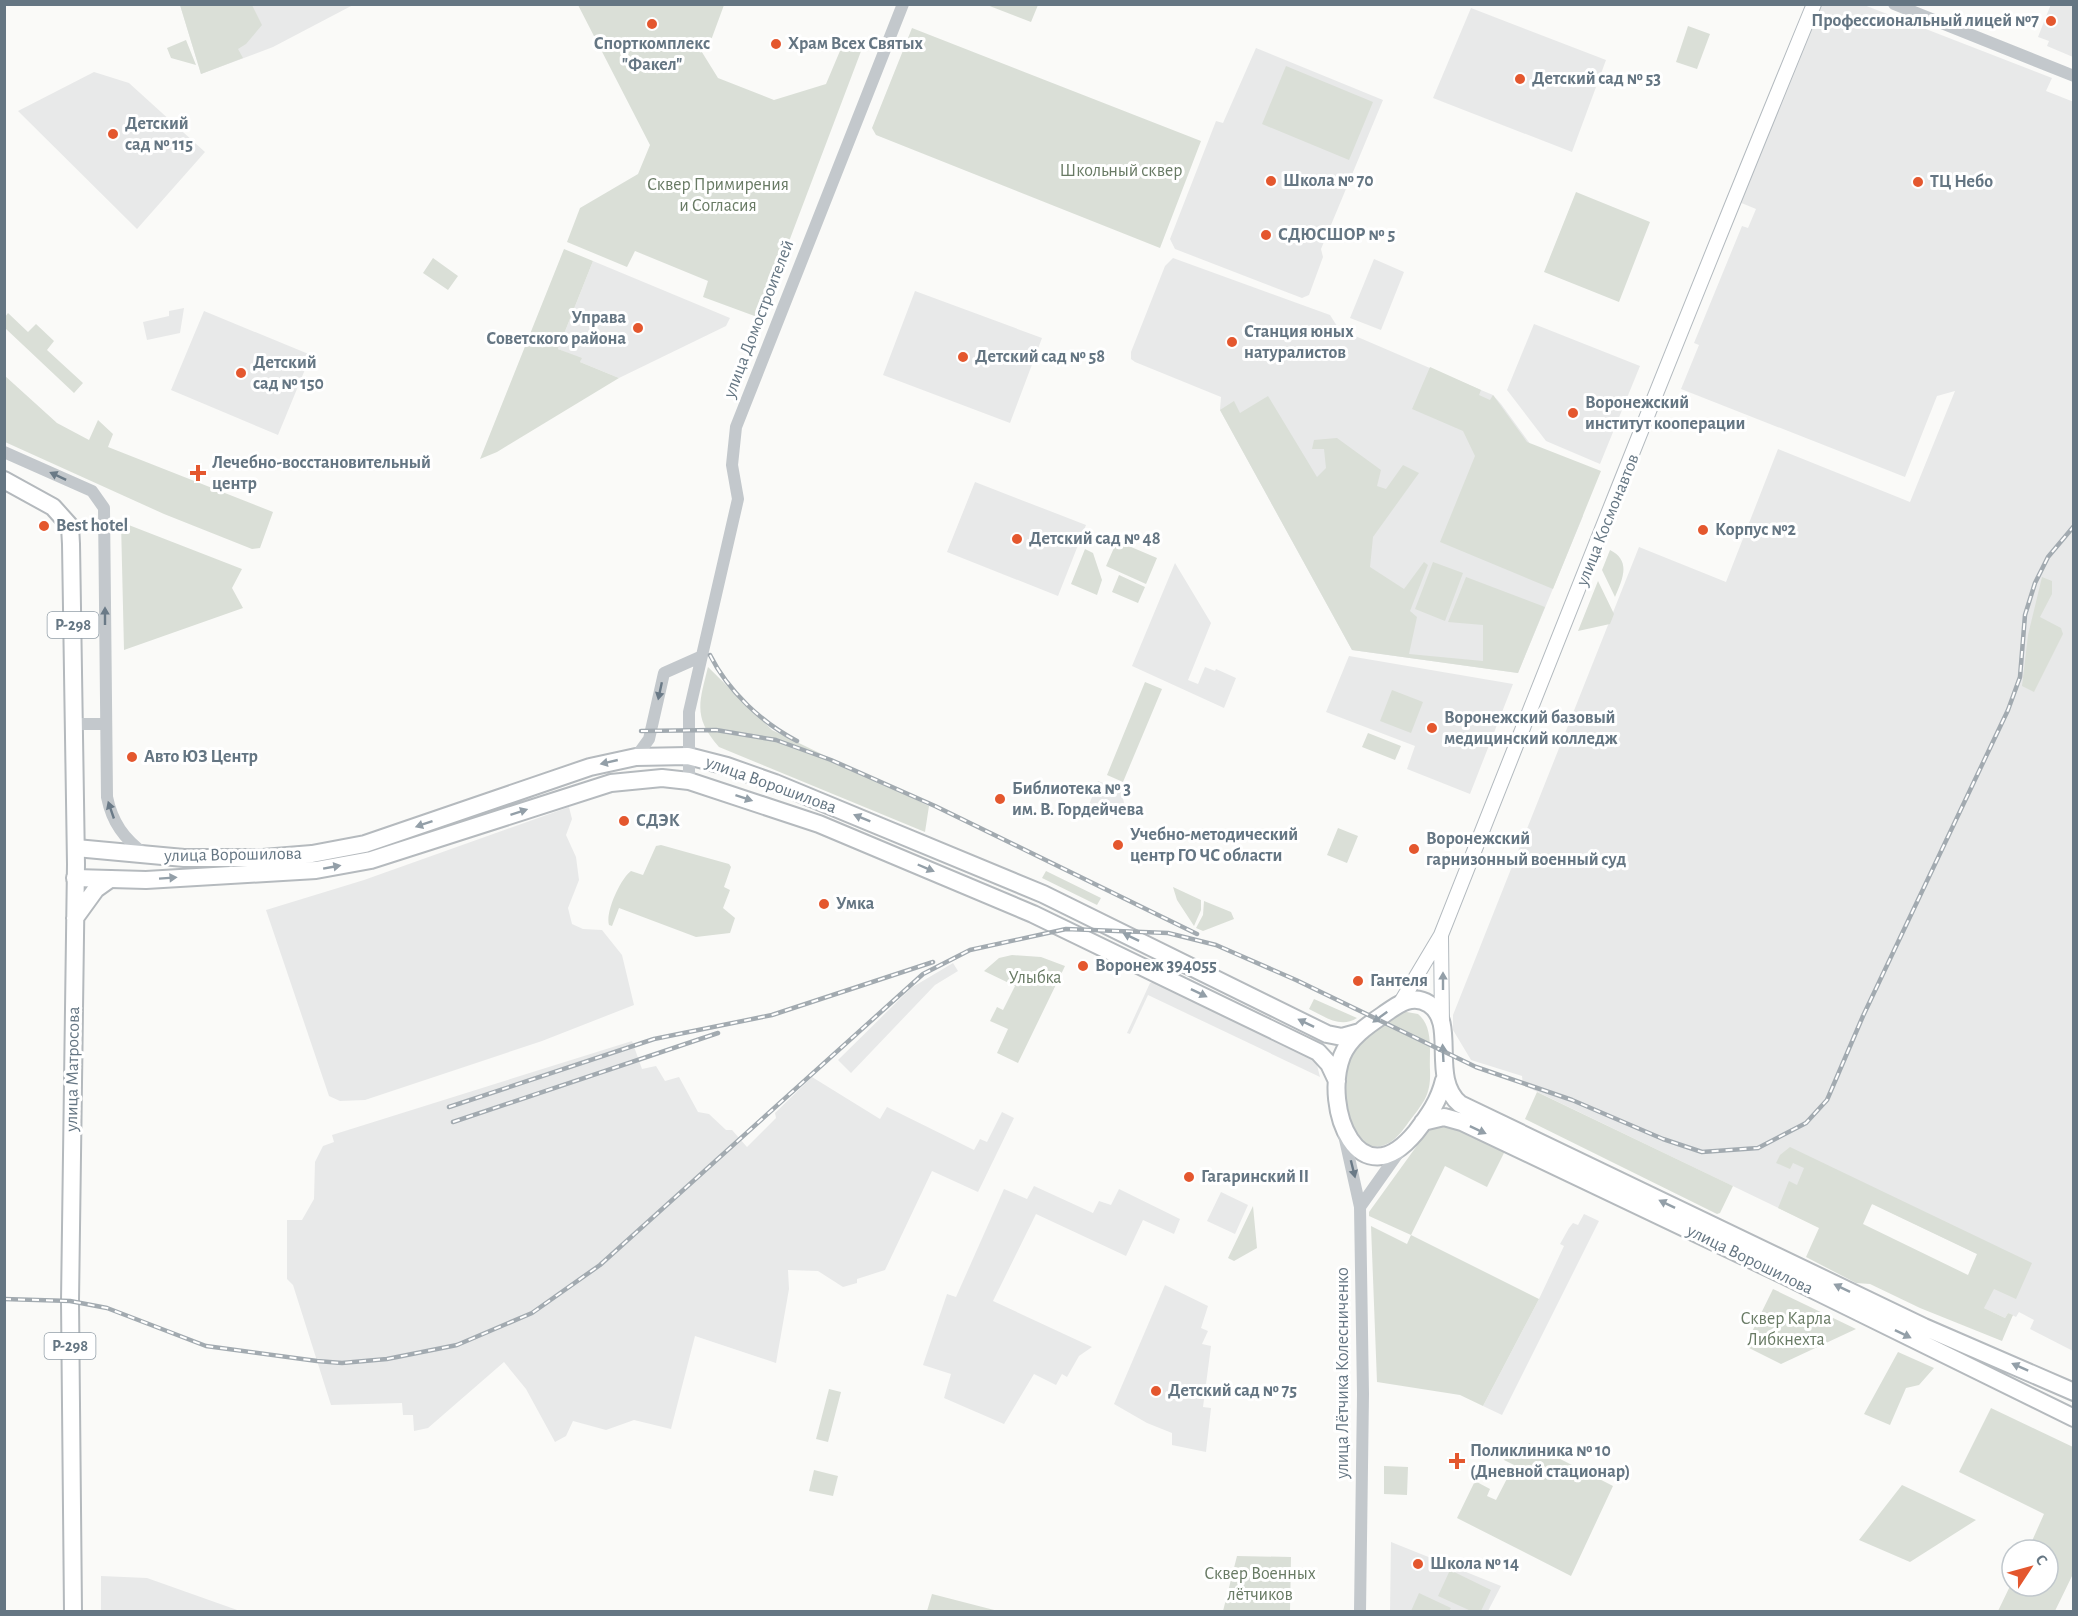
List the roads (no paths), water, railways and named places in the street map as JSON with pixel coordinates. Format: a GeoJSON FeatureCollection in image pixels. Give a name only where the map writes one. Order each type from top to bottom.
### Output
{"type":"FeatureCollection","features":[{"type":"Feature","properties":{"kind":"main road","name":"улица Космонавтов"},"geometry":{"type":"LineString","coordinates":[[1401,1002],[1441,935],[1814,4]]}},
{"type":"Feature","properties":{"kind":"main road","name":"улица Матросова"},"geometry":{"type":"LineString","coordinates":[[4,480],[53,507],[70,526],[75,848],[70,1301],[73,1611]]}},
{"type":"Feature","properties":{"kind":"main road","name":"улица Ворошилова"},"geometry":{"type":"LineString","coordinates":[[75,848],[146,855],[262,858],[312,854],[365,844],[590,766],[636,757],[688,756],[727,766],[775,783],[1043,894],[1327,1034],[1342,1037],[1360,1032]]}},
{"type":"Feature","properties":{"kind":"main road","name":"улица Ворошилова"},"geometry":{"type":"LineString","coordinates":[[75,878],[263,875],[327,868],[371,860],[612,783],[662,778],[688,781],[819,824],[1066,929],[1318,1052],[1329,1064],[1337,1081]]}},
{"type":"Feature","properties":{"kind":"main road"},"geometry":{"type":"LineString","coordinates":[[75,918],[96,889],[110,879]]}},
{"type":"Feature","properties":{"kind":"main road","name":"улица Космонавтов"},"geometry":{"type":"LineString","coordinates":[[1441,935],[1442,1026]]}},
{"type":"Feature","properties":{"kind":"main road"},"geometry":{"type":"LineString","coordinates":[[1343,1131],[1360,1152],[1381,1157],[1401,1148],[1437,1103],[1444,1080],[1442,1026],[1437,1013],[1429,1004],[1415,999],[1401,1002]]}},
{"type":"Feature","properties":{"kind":"main road","name":"улица Ворошилова"},"geometry":{"type":"LineString","coordinates":[[1343,1131],[1338,1106],[1337,1081],[1342,1054],[1360,1032],[1401,1002]]}},
{"type":"Feature","properties":{"kind":"main road","name":"улица Ворошилова"},"geometry":{"type":"LineString","coordinates":[[1444,1080],[1453,1098],[1460,1104],[1924,1327],[2073,1392]]}},
{"type":"Feature","properties":{"kind":"main road","name":"улица Ворошилова"},"geometry":{"type":"LineString","coordinates":[[1423,1122],[1444,1117],[1462,1122],[1775,1271],[2073,1418]]}},
{"type":"Feature","properties":{"kind":"street","name":"улица Домостроителей"},"geometry":{"type":"LineString","coordinates":[[688,781],[689,712],[738,499],[732,465],[736,427],[903,4]]}},
{"type":"Feature","properties":{"kind":"street"},"geometry":{"type":"LineString","coordinates":[[1894,4],[2073,76]]}},
{"type":"Feature","properties":{"kind":"street"},"geometry":{"type":"LineString","coordinates":[[4,452],[92,491],[104,508],[107,797],[110,812],[126,840],[146,855]]}},
{"type":"Feature","properties":{"kind":"street"},"geometry":{"type":"LineString","coordinates":[[636,757],[649,739],[664,673],[700,657]]}},
{"type":"Feature","properties":{"kind":"street"},"geometry":{"type":"LineString","coordinates":[[74,724],[105,724]]}},
{"type":"Feature","properties":{"kind":"street","name":"улица Лётчика Колесниченко"},"geometry":{"type":"LineString","coordinates":[[1343,1131],[1360,1207],[1363,1394],[1360,1611]]}},
{"type":"Feature","properties":{"kind":"street"},"geometry":{"type":"LineString","coordinates":[[1360,1207],[1401,1148]]}},
{"type":"Feature","properties":{"kind":"railway"},"geometry":{"type":"LineString","coordinates":[[4,1299],[70,1301],[107,1308],[206,1346],[317,1361],[342,1363],[387,1359],[457,1345],[532,1313],[600,1265],[923,974],[970,950],[1066,929],[1168,933],[1216,945],[1296,980],[1476,1067],[1572,1100],[1663,1139],[1702,1152],[1758,1148],[1806,1123],[1827,1100],[1863,1016],[2008,710],[2020,677],[2025,615],[2035,583],[2048,557],[2074,526]]}},
{"type":"Feature","properties":{"kind":"railway"},"geometry":{"type":"LineString","coordinates":[[710,655],[726,681],[747,705],[771,725],[797,741]]}},
{"type":"Feature","properties":{"kind":"railway"},"geometry":{"type":"LineString","coordinates":[[641,731],[716,730],[776,740],[831,760],[935,806],[1197,934]]}},
{"type":"Feature","properties":{"kind":"railway"},"geometry":{"type":"LineString","coordinates":[[449,1107],[654,1039],[772,1015],[933,962]]}},
{"type":"Feature","properties":{"kind":"railway"},"geometry":{"type":"LineString","coordinates":[[453,1122],[718,1033]]}},
{"type":"Feature","properties":{"kind":"place","name":"Профессиональный лицей №7"},"geometry":{"type":"Point","coordinates":[2051,21]}},
{"type":"Feature","properties":{"kind":"place","name":"Спорткомплекс \"Факел\""},"geometry":{"type":"Point","coordinates":[652,24]}},
{"type":"Feature","properties":{"kind":"place","name":"Храм Всех Святых"},"geometry":{"type":"Point","coordinates":[776,44]}},
{"type":"Feature","properties":{"kind":"place","name":"Детский сад № 53"},"geometry":{"type":"Point","coordinates":[1520,79]}},
{"type":"Feature","properties":{"kind":"place","name":"Детский сад № 115"},"geometry":{"type":"Point","coordinates":[113,134]}},
{"type":"Feature","properties":{"kind":"place","name":"Школа № 70"},"geometry":{"type":"Point","coordinates":[1271,181]}},
{"type":"Feature","properties":{"kind":"place","name":"ТЦ Небо"},"geometry":{"type":"Point","coordinates":[1918,182]}},
{"type":"Feature","properties":{"kind":"place","name":"СДЮСШОР № 5"},"geometry":{"type":"Point","coordinates":[1266,235]}},
{"type":"Feature","properties":{"kind":"place","name":"Управа Советского района"},"geometry":{"type":"Point","coordinates":[638,328]}},
{"type":"Feature","properties":{"kind":"place","name":"Станция юных натуралистов"},"geometry":{"type":"Point","coordinates":[1232,342]}},
{"type":"Feature","properties":{"kind":"place","name":"Детский сад № 58"},"geometry":{"type":"Point","coordinates":[963,357]}},
{"type":"Feature","properties":{"kind":"place","name":"Детский сад № 150"},"geometry":{"type":"Point","coordinates":[241,373]}},
{"type":"Feature","properties":{"kind":"place","name":"Воронежский институт кооперации"},"geometry":{"type":"Point","coordinates":[1573,413]}},
{"type":"Feature","properties":{"kind":"place","name":"Лечебно-восстановительный центр"},"geometry":{"type":"Point","coordinates":[198,473]}},
{"type":"Feature","properties":{"kind":"place","name":"Best hotel"},"geometry":{"type":"Point","coordinates":[44,526]}},
{"type":"Feature","properties":{"kind":"place","name":"Корпус №2"},"geometry":{"type":"Point","coordinates":[1703,530]}},
{"type":"Feature","properties":{"kind":"place","name":"Детский сад № 48"},"geometry":{"type":"Point","coordinates":[1017,539]}},
{"type":"Feature","properties":{"kind":"place","name":"Воронежский базовый медицинский колледж"},"geometry":{"type":"Point","coordinates":[1432,728]}},
{"type":"Feature","properties":{"kind":"place","name":"Авто ЮЗ Центр"},"geometry":{"type":"Point","coordinates":[132,757]}},
{"type":"Feature","properties":{"kind":"place","name":"Библиотека № 3 им. В. Гордейчева"},"geometry":{"type":"Point","coordinates":[1000,799]}},
{"type":"Feature","properties":{"kind":"place","name":"СДЭК"},"geometry":{"type":"Point","coordinates":[624,821]}},
{"type":"Feature","properties":{"kind":"place","name":"Учебно-методический центр ГО ЧС области"},"geometry":{"type":"Point","coordinates":[1118,845]}},
{"type":"Feature","properties":{"kind":"place","name":"Воронежский гарнизонный военный суд"},"geometry":{"type":"Point","coordinates":[1414,849]}},
{"type":"Feature","properties":{"kind":"place","name":"Умка"},"geometry":{"type":"Point","coordinates":[824,904]}},
{"type":"Feature","properties":{"kind":"place","name":"Воронеж 394055"},"geometry":{"type":"Point","coordinates":[1083,966]}},
{"type":"Feature","properties":{"kind":"place","name":"Гантеля"},"geometry":{"type":"Point","coordinates":[1358,981]}},
{"type":"Feature","properties":{"kind":"place","name":"Гагаринский II"},"geometry":{"type":"Point","coordinates":[1189,1177]}},
{"type":"Feature","properties":{"kind":"place","name":"Детский сад № 75"},"geometry":{"type":"Point","coordinates":[1156,1391]}},
{"type":"Feature","properties":{"kind":"place","name":"Поликлиника № 10 (Дневной стационар)"},"geometry":{"type":"Point","coordinates":[1457,1461]}},
{"type":"Feature","properties":{"kind":"place","name":"Школа № 14"},"geometry":{"type":"Point","coordinates":[1418,1564]}},
{"type":"Feature","properties":{"kind":"park label","name":"Школьный сквер"},"geometry":{"type":"Point","coordinates":[1121,171]}},
{"type":"Feature","properties":{"kind":"park label","name":"Сквер Примирения и Согласия"},"geometry":{"type":"Point","coordinates":[718,195]}},
{"type":"Feature","properties":{"kind":"park label","name":"Улыбка"},"geometry":{"type":"Point","coordinates":[1035,978]}},
{"type":"Feature","properties":{"kind":"park label","name":"Сквер Карла Либкнехта"},"geometry":{"type":"Point","coordinates":[1786,1329]}},
{"type":"Feature","properties":{"kind":"park label","name":"Сквер Военных лётчиков"},"geometry":{"type":"Point","coordinates":[1260,1584]}}]}
